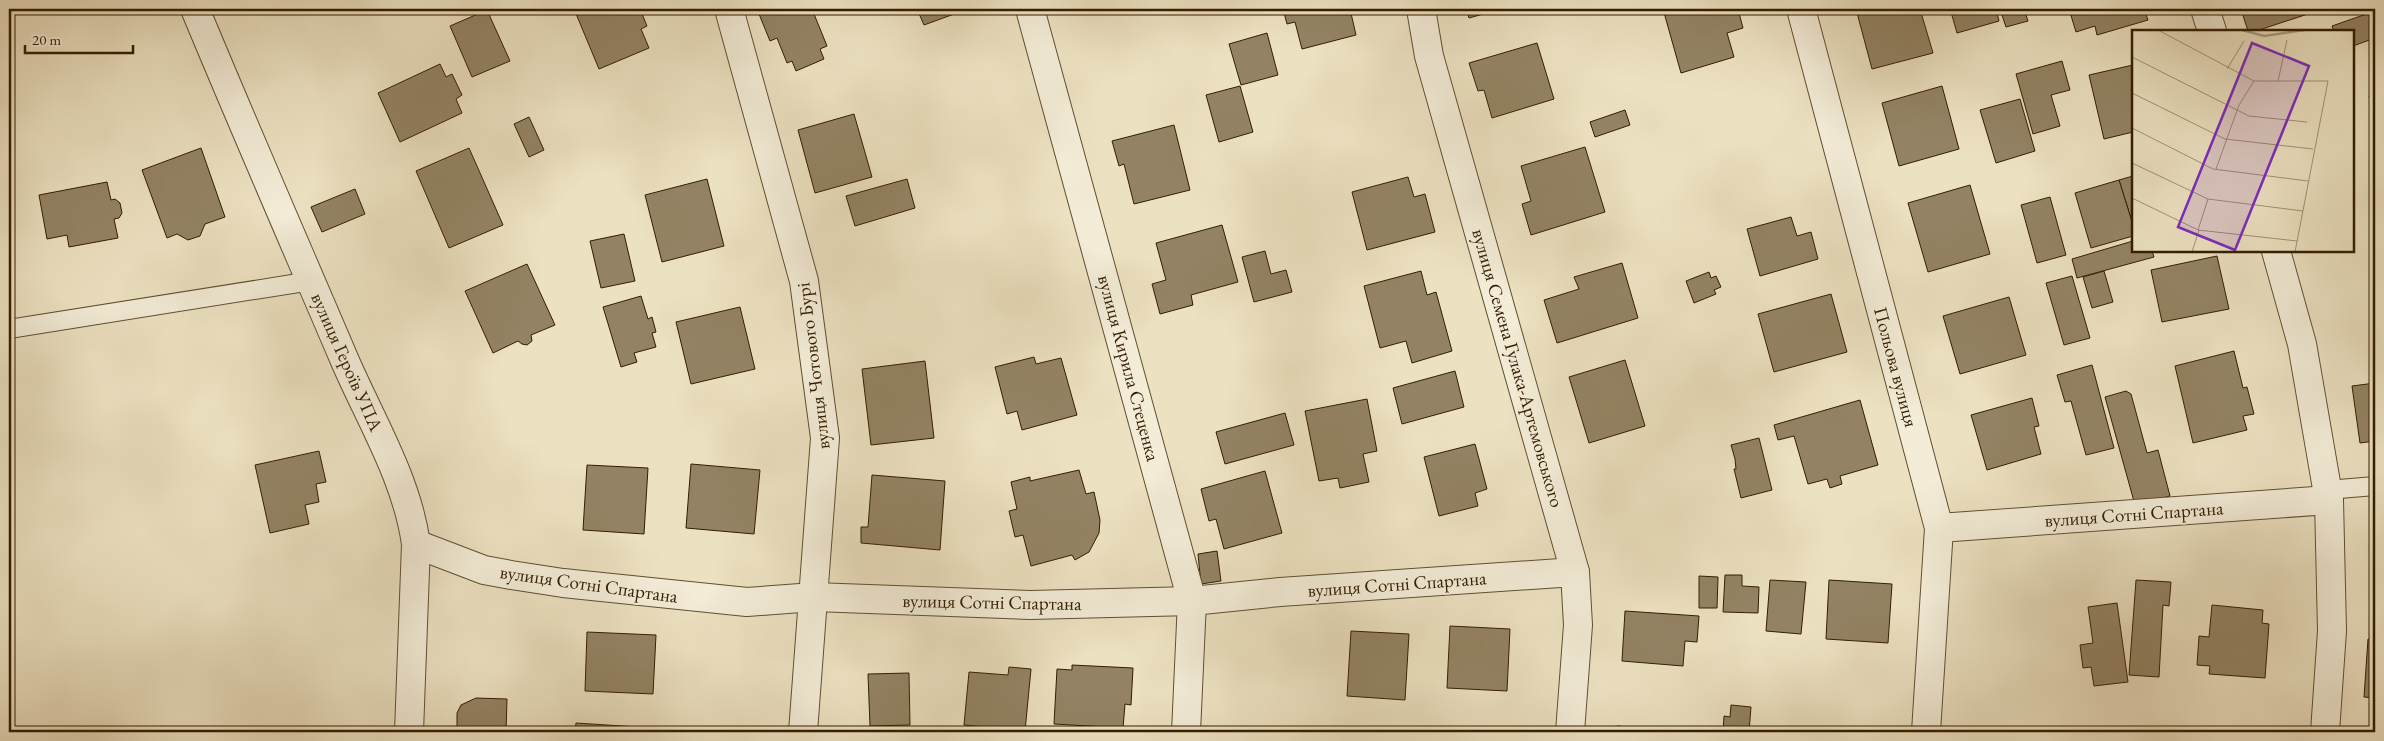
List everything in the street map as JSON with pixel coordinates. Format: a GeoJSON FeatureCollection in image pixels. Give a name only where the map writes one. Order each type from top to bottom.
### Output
{"type":"FeatureCollection","features":[{"type":"Feature","properties":{"kind":"street","name":"вулиця Героїв УПА"},"geometry":{"type":"LineString","coordinates":[[195,9],[311,281],[405,494],[412,517],[416,544],[409,732]]}},
{"type":"Feature","properties":{"kind":"street","name":"вулиця Чотового Бурі"},"geometry":{"type":"LineString","coordinates":[[730,9],[804,281],[825,438],[803,732]]}},
{"type":"Feature","properties":{"kind":"street","name":"вулиця Кирила Стеценка"},"geometry":{"type":"LineString","coordinates":[[1030,9],[1192,601],[1186,732]]}},
{"type":"Feature","properties":{"kind":"street","name":"вулиця Семена Гулака-Артемовського"},"geometry":{"type":"LineString","coordinates":[[1421,9],[1428,56],[1575,572],[1578,625],[1570,732]]}},
{"type":"Feature","properties":{"kind":"street","name":"Польова вулиця"},"geometry":{"type":"LineString","coordinates":[[1801,9],[1939,528],[1926,732]]}},
{"type":"Feature","properties":{"kind":"street"},"geometry":{"type":"LineString","coordinates":[[2205,9],[2212,30]]}},
{"type":"Feature","properties":{"kind":"street"},"geometry":{"type":"LineString","coordinates":[[2276,252],[2302,344],[2328,495],[2332,631],[2324,732]]}},
{"type":"Feature","properties":{"kind":"street","name":"вулиця Сотні Спартана"},"geometry":{"type":"LineString","coordinates":[[1939,528],[2328,495]]}},
{"type":"Feature","properties":{"kind":"street","name":"вулиця Сотні Спартана"},"geometry":{"type":"LineString","coordinates":[[416,544],[484,570],[563,583],[747,602],[814,597],[1030,605],[1192,601],[1280,592],[1575,572]]}},
{"type":"Feature","properties":{"kind":"lane"},"geometry":{"type":"LineString","coordinates":[[9,329],[311,281]]}},
{"type":"Feature","properties":{"kind":"lane"},"geometry":{"type":"LineString","coordinates":[[2328,495],[2375,486]]}},
{"type":"Feature","properties":{"kind":"building"},"geometry":{"type":"Polygon","coordinates":[[[574,9],[640,9],[647,26],[641,29],[649,48],[599,69],[574,9]]]}},
{"type":"Feature","properties":{"kind":"building"},"geometry":{"type":"Polygon","coordinates":[[[773,9],[812,9],[827,46],[820,49],[824,59],[796,71],[792,61],[787,63],[777,38],[770,41],[759,14],[773,9]]]}},
{"type":"Feature","properties":{"kind":"building"},"geometry":{"type":"Polygon","coordinates":[[[917,9],[968,9],[924,25],[917,9]]]}},
{"type":"Feature","properties":{"kind":"building"},"geometry":{"type":"Polygon","coordinates":[[[1283,9],[1350,9],[1356,35],[1302,49],[1295,22],[1287,24],[1283,9]]]}},
{"type":"Feature","properties":{"kind":"building"},"geometry":{"type":"Polygon","coordinates":[[[1466,9],[1501,9],[1469,18],[1466,9]]]}},
{"type":"Feature","properties":{"kind":"building"},"geometry":{"type":"Polygon","coordinates":[[[1663,9],[1738,9],[1743,28],[1727,33],[1734,57],[1681,73],[1663,9]]]}},
{"type":"Feature","properties":{"kind":"building"},"geometry":{"type":"Polygon","coordinates":[[[1856,9],[1920,9],[1933,53],[1872,69],[1856,9]]]}},
{"type":"Feature","properties":{"kind":"building"},"geometry":{"type":"Polygon","coordinates":[[[1962,9],[1996,9],[1999,21],[1957,33],[1951,12],[1962,9]]]}},
{"type":"Feature","properties":{"kind":"building"},"geometry":{"type":"Polygon","coordinates":[[[2000,9],[2024,9],[2028,21],[2006,27],[2000,9]]]}},
{"type":"Feature","properties":{"kind":"building"},"geometry":{"type":"Polygon","coordinates":[[[2069,9],[2144,9],[2148,20],[2097,35],[2095,26],[2076,32],[2069,9]]]}},
{"type":"Feature","properties":{"kind":"building"},"geometry":{"type":"Polygon","coordinates":[[[2241,9],[2310,9],[2311,13],[2259,30],[2248,30],[2241,9]]]}},
{"type":"Feature","properties":{"kind":"building"},"geometry":{"type":"Polygon","coordinates":[[[487,10],[510,61],[472,77],[450,26],[487,10]]]}},
{"type":"Feature","properties":{"kind":"building"},"geometry":{"type":"Polygon","coordinates":[[[2375,11],[2375,38],[2354,46],[2354,30],[2334,30],[2332,26],[2375,11]]]}},
{"type":"Feature","properties":{"kind":"building"},"geometry":{"type":"Polygon","coordinates":[[[1267,33],[1278,75],[1241,85],[1229,44],[1267,33]]]}},
{"type":"Feature","properties":{"kind":"building"},"geometry":{"type":"Polygon","coordinates":[[[1537,43],[1554,99],[1492,118],[1484,90],[1478,91],[1469,63],[1537,43]]]}},
{"type":"Feature","properties":{"kind":"building"},"geometry":{"type":"Polygon","coordinates":[[[2062,61],[2070,90],[2051,95],[2060,126],[2033,134],[2016,74],[2062,61]]]}},
{"type":"Feature","properties":{"kind":"building"},"geometry":{"type":"Polygon","coordinates":[[[440,64],[446,77],[452,74],[462,95],[456,99],[462,113],[400,142],[378,93],[440,64]]]}},
{"type":"Feature","properties":{"kind":"building"},"geometry":{"type":"Polygon","coordinates":[[[2132,65],[2132,132],[2104,139],[2089,75],[2132,65]]]}},
{"type":"Feature","properties":{"kind":"building"},"geometry":{"type":"Polygon","coordinates":[[[1240,86],[1253,132],[1219,142],[1206,95],[1240,86]]]}},
{"type":"Feature","properties":{"kind":"building"},"geometry":{"type":"Polygon","coordinates":[[[1942,86],[1959,149],[1899,166],[1882,103],[1942,86]]]}},
{"type":"Feature","properties":{"kind":"building"},"geometry":{"type":"Polygon","coordinates":[[[2375,94],[2375,116],[2369,96],[2375,94]]]}},
{"type":"Feature","properties":{"kind":"building"},"geometry":{"type":"Polygon","coordinates":[[[2020,99],[2035,151],[1996,163],[1980,110],[2020,99]]]}},
{"type":"Feature","properties":{"kind":"building"},"geometry":{"type":"Polygon","coordinates":[[[1625,110],[1630,125],[1595,137],[1590,122],[1625,110]]]}},
{"type":"Feature","properties":{"kind":"building"},"geometry":{"type":"Polygon","coordinates":[[[854,114],[872,177],[815,193],[798,130],[854,114]]]}},
{"type":"Feature","properties":{"kind":"building"},"geometry":{"type":"Polygon","coordinates":[[[529,117],[544,150],[529,157],[514,124],[529,117]]]}},
{"type":"Feature","properties":{"kind":"building"},"geometry":{"type":"Polygon","coordinates":[[[1174,125],[1190,190],[1134,204],[1124,164],[1119,166],[1112,141],[1174,125]]]}},
{"type":"Feature","properties":{"kind":"building"},"geometry":{"type":"Polygon","coordinates":[[[1585,147],[1605,212],[1531,235],[1522,204],[1531,201],[1521,166],[1585,147]]]}},
{"type":"Feature","properties":{"kind":"building"},"geometry":{"type":"Polygon","coordinates":[[[201,148],[225,217],[205,224],[200,236],[188,240],[177,234],[167,238],[142,170],[201,148]]]}},
{"type":"Feature","properties":{"kind":"building"},"geometry":{"type":"Polygon","coordinates":[[[469,148],[503,225],[449,248],[416,171],[469,148]]]}},
{"type":"Feature","properties":{"kind":"building"},"geometry":{"type":"Polygon","coordinates":[[[2132,176],[2132,222],[2119,180],[2132,176]]]}},
{"type":"Feature","properties":{"kind":"building"},"geometry":{"type":"Polygon","coordinates":[[[1408,177],[1414,197],[1425,194],[1435,232],[1367,250],[1352,192],[1408,177]]]}},
{"type":"Feature","properties":{"kind":"building"},"geometry":{"type":"Polygon","coordinates":[[[707,179],[724,246],[662,262],[645,195],[707,179]]]}},
{"type":"Feature","properties":{"kind":"building"},"geometry":{"type":"Polygon","coordinates":[[[907,179],[915,208],[855,226],[846,196],[907,179]]]}},
{"type":"Feature","properties":{"kind":"building"},"geometry":{"type":"Polygon","coordinates":[[[2119,180],[2132,222],[2132,236],[2091,248],[2075,193],[2119,180]]]}},
{"type":"Feature","properties":{"kind":"building"},"geometry":{"type":"Polygon","coordinates":[[[107,182],[111,200],[115,199],[120,203],[122,213],[119,218],[114,219],[118,238],[69,247],[67,235],[47,239],[39,195],[107,182]]]}},
{"type":"Feature","properties":{"kind":"building"},"geometry":{"type":"Polygon","coordinates":[[[1970,185],[1990,254],[1928,272],[1908,203],[1970,185]]]}},
{"type":"Feature","properties":{"kind":"building"},"geometry":{"type":"Polygon","coordinates":[[[355,189],[365,214],[322,232],[311,207],[355,189]]]}},
{"type":"Feature","properties":{"kind":"building"},"geometry":{"type":"Polygon","coordinates":[[[2050,197],[2066,255],[2037,263],[2021,205],[2050,197]]]}},
{"type":"Feature","properties":{"kind":"building"},"geometry":{"type":"Polygon","coordinates":[[[1791,217],[1797,236],[1811,232],[1818,259],[1760,276],[1747,229],[1791,217]]]}},
{"type":"Feature","properties":{"kind":"building"},"geometry":{"type":"Polygon","coordinates":[[[1222,225],[1238,282],[1191,295],[1193,305],[1160,314],[1152,284],[1166,280],[1156,243],[1222,225]]]}},
{"type":"Feature","properties":{"kind":"building"},"geometry":{"type":"Polygon","coordinates":[[[624,234],[635,281],[601,288],[590,241],[624,234]]]}},
{"type":"Feature","properties":{"kind":"building"},"geometry":{"type":"Polygon","coordinates":[[[2132,241],[2132,252],[2152,252],[2154,257],[2077,278],[2072,259],[2132,241]]]}},
{"type":"Feature","properties":{"kind":"building"},"geometry":{"type":"Polygon","coordinates":[[[1265,251],[1271,274],[1286,270],[1292,292],[1254,302],[1242,257],[1265,251]]]}},
{"type":"Feature","properties":{"kind":"building"},"geometry":{"type":"Polygon","coordinates":[[[2217,256],[2229,309],[2162,322],[2151,270],[2217,256]]]}},
{"type":"Feature","properties":{"kind":"building"},"geometry":{"type":"Polygon","coordinates":[[[1622,263],[1638,318],[1557,343],[1544,300],[1579,289],[1574,277],[1622,263]]]}},
{"type":"Feature","properties":{"kind":"building"},"geometry":{"type":"Polygon","coordinates":[[[527,264],[555,325],[531,335],[532,341],[527,345],[518,341],[493,353],[465,291],[527,264]]]}},
{"type":"Feature","properties":{"kind":"building"},"geometry":{"type":"Polygon","coordinates":[[[1421,271],[1427,295],[1436,292],[1452,351],[1412,363],[1406,341],[1380,348],[1364,286],[1421,271]]]}},
{"type":"Feature","properties":{"kind":"building"},"geometry":{"type":"Polygon","coordinates":[[[2104,271],[2113,302],[2092,308],[2083,277],[2104,271]]]}},
{"type":"Feature","properties":{"kind":"building"},"geometry":{"type":"Polygon","coordinates":[[[1709,272],[1711,278],[1716,276],[1721,287],[1714,290],[1716,294],[1694,303],[1686,281],[1709,272]]]}},
{"type":"Feature","properties":{"kind":"building"},"geometry":{"type":"Polygon","coordinates":[[[2072,276],[2090,338],[2064,345],[2046,283],[2072,276]]]}},
{"type":"Feature","properties":{"kind":"building"},"geometry":{"type":"Polygon","coordinates":[[[1831,294],[1847,352],[1774,372],[1758,314],[1831,294]]]}},
{"type":"Feature","properties":{"kind":"building"},"geometry":{"type":"Polygon","coordinates":[[[641,296],[648,319],[652,317],[656,332],[652,333],[656,347],[634,353],[637,362],[621,367],[603,307],[641,296]]]}},
{"type":"Feature","properties":{"kind":"building"},"geometry":{"type":"Polygon","coordinates":[[[2009,297],[2026,355],[1960,374],[1943,316],[2009,297]]]}},
{"type":"Feature","properties":{"kind":"building"},"geometry":{"type":"Polygon","coordinates":[[[740,307],[755,369],[691,384],[676,322],[740,307]]]}},
{"type":"Feature","properties":{"kind":"building"},"geometry":{"type":"Polygon","coordinates":[[[2234,351],[2243,388],[2247,387],[2254,414],[2243,416],[2247,430],[2193,443],[2175,366],[2234,351]]]}},
{"type":"Feature","properties":{"kind":"building"},"geometry":{"type":"Polygon","coordinates":[[[1034,357],[1036,364],[1061,358],[1077,415],[1022,430],[1017,411],[1007,414],[995,367],[1034,357]]]}},
{"type":"Feature","properties":{"kind":"building"},"geometry":{"type":"Polygon","coordinates":[[[1625,360],[1645,426],[1589,443],[1569,377],[1625,360]]]}},
{"type":"Feature","properties":{"kind":"building"},"geometry":{"type":"Polygon","coordinates":[[[925,361],[934,438],[871,445],[862,369],[925,361]]]}},
{"type":"Feature","properties":{"kind":"building"},"geometry":{"type":"Polygon","coordinates":[[[2092,365],[2114,448],[2086,455],[2071,401],[2065,402],[2057,375],[2092,365]]]}},
{"type":"Feature","properties":{"kind":"building"},"geometry":{"type":"Polygon","coordinates":[[[1455,371],[1464,407],[1402,424],[1393,388],[1455,371]]]}},
{"type":"Feature","properties":{"kind":"building"},"geometry":{"type":"Polygon","coordinates":[[[2375,383],[2375,441],[2360,443],[2352,386],[2375,383]]]}},
{"type":"Feature","properties":{"kind":"building"},"geometry":{"type":"Polygon","coordinates":[[[2126,391],[2131,394],[2147,453],[2158,450],[2170,496],[2135,505],[2105,397],[2126,391]]]}},
{"type":"Feature","properties":{"kind":"building"},"geometry":{"type":"Polygon","coordinates":[[[2032,398],[2039,426],[2034,427],[2041,454],[1987,470],[1971,415],[2032,398]]]}},
{"type":"Feature","properties":{"kind":"building"},"geometry":{"type":"Polygon","coordinates":[[[1367,399],[1377,451],[1363,454],[1369,482],[1340,488],[1338,478],[1319,481],[1305,411],[1367,399]]]}},
{"type":"Feature","properties":{"kind":"building"},"geometry":{"type":"Polygon","coordinates":[[[1860,400],[1878,465],[1840,476],[1842,484],[1830,488],[1827,479],[1808,484],[1794,436],[1778,440],[1774,425],[1860,400]]]}},
{"type":"Feature","properties":{"kind":"building"},"geometry":{"type":"Polygon","coordinates":[[[1285,413],[1294,445],[1225,464],[1216,432],[1285,413]]]}},
{"type":"Feature","properties":{"kind":"building"},"geometry":{"type":"Polygon","coordinates":[[[1759,438],[1772,490],[1741,498],[1734,469],[1736,469],[1735,459],[1731,445],[1759,438]]]}},
{"type":"Feature","properties":{"kind":"building"},"geometry":{"type":"Polygon","coordinates":[[[1475,444],[1487,489],[1475,493],[1478,506],[1439,516],[1424,457],[1475,444]]]}},
{"type":"Feature","properties":{"kind":"building"},"geometry":{"type":"Polygon","coordinates":[[[319,451],[326,482],[316,484],[319,502],[305,505],[309,524],[270,533],[255,465],[319,451]]]}},
{"type":"Feature","properties":{"kind":"building"},"geometry":{"type":"Polygon","coordinates":[[[691,464],[760,470],[754,534],[686,528],[691,464]]]}},
{"type":"Feature","properties":{"kind":"building"},"geometry":{"type":"Polygon","coordinates":[[[587,465],[648,468],[644,534],[583,530],[587,465]]]}},
{"type":"Feature","properties":{"kind":"building"},"geometry":{"type":"Polygon","coordinates":[[[1079,470],[1086,494],[1094,492],[1100,520],[1099,533],[1089,552],[1075,560],[1072,555],[1031,566],[1023,535],[1015,537],[1009,511],[1017,509],[1011,482],[1030,477],[1030,481],[1079,470]]]}},
{"type":"Feature","properties":{"kind":"building"},"geometry":{"type":"Polygon","coordinates":[[[1265,471],[1282,533],[1224,549],[1216,519],[1209,521],[1201,489],[1265,471]]]}},
{"type":"Feature","properties":{"kind":"building"},"geometry":{"type":"Polygon","coordinates":[[[872,475],[945,481],[940,550],[861,543],[861,527],[868,527],[872,475]]]}},
{"type":"Feature","properties":{"kind":"building"},"geometry":{"type":"Polygon","coordinates":[[[2370,546],[2375,546],[2375,571],[2372,572],[2370,546]]]}},
{"type":"Feature","properties":{"kind":"building"},"geometry":{"type":"Polygon","coordinates":[[[1217,551],[1221,581],[1201,584],[1198,554],[1217,551]]]}},
{"type":"Feature","properties":{"kind":"building"},"geometry":{"type":"Polygon","coordinates":[[[1725,575],[1742,575],[1742,586],[1759,587],[1758,613],[1723,612],[1725,575]]]}},
{"type":"Feature","properties":{"kind":"building"},"geometry":{"type":"Polygon","coordinates":[[[1699,576],[1718,577],[1717,608],[1699,608],[1699,576]]]}},
{"type":"Feature","properties":{"kind":"building"},"geometry":{"type":"Polygon","coordinates":[[[1770,580],[1806,582],[1801,634],[1766,631],[1770,580]]]}},
{"type":"Feature","properties":{"kind":"building"},"geometry":{"type":"Polygon","coordinates":[[[1829,580],[1892,584],[1888,643],[1826,639],[1829,580]]]}},
{"type":"Feature","properties":{"kind":"building"},"geometry":{"type":"Polygon","coordinates":[[[2136,580],[2171,582],[2169,606],[2163,605],[2159,677],[2129,675],[2136,580]]]}},
{"type":"Feature","properties":{"kind":"building"},"geometry":{"type":"Polygon","coordinates":[[[2117,603],[2128,682],[2094,686],[2091,667],[2083,668],[2080,645],[2093,643],[2088,607],[2117,603]]]}},
{"type":"Feature","properties":{"kind":"building"},"geometry":{"type":"Polygon","coordinates":[[[2212,605],[2263,610],[2262,623],[2269,624],[2265,678],[2209,674],[2210,666],[2197,665],[2199,636],[2209,637],[2212,605]]]}},
{"type":"Feature","properties":{"kind":"building"},"geometry":{"type":"Polygon","coordinates":[[[1625,611],[1699,616],[1697,642],[1685,641],[1683,666],[1622,661],[1625,611]]]}},
{"type":"Feature","properties":{"kind":"building"},"geometry":{"type":"Polygon","coordinates":[[[1450,626],[1510,629],[1507,691],[1447,688],[1450,626]]]}},
{"type":"Feature","properties":{"kind":"building"},"geometry":{"type":"Polygon","coordinates":[[[1351,631],[1409,634],[1405,700],[1347,696],[1351,631]]]}},
{"type":"Feature","properties":{"kind":"building"},"geometry":{"type":"Polygon","coordinates":[[[587,632],[656,635],[653,694],[585,691],[587,632]]]}},
{"type":"Feature","properties":{"kind":"building"},"geometry":{"type":"Polygon","coordinates":[[[2368,639],[2375,640],[2375,698],[2364,697],[2368,639]]]}},
{"type":"Feature","properties":{"kind":"building"},"geometry":{"type":"Polygon","coordinates":[[[1072,665],[1133,668],[1131,705],[1125,704],[1123,728],[1054,724],[1057,669],[1072,670],[1072,665]]]}},
{"type":"Feature","properties":{"kind":"building"},"geometry":{"type":"Polygon","coordinates":[[[1009,667],[1031,669],[1025,731],[964,725],[969,672],[1008,675],[1009,667]]]}},
{"type":"Feature","properties":{"kind":"building"},"geometry":{"type":"Polygon","coordinates":[[[909,673],[910,725],[870,726],[868,674],[909,673]]]}},
{"type":"Feature","properties":{"kind":"building"},"geometry":{"type":"Polygon","coordinates":[[[476,698],[507,699],[506,732],[457,732],[457,713],[461,705],[476,698]]]}},
{"type":"Feature","properties":{"kind":"building"},"geometry":{"type":"Polygon","coordinates":[[[1731,705],[1751,707],[1749,732],[1723,732],[1724,716],[1730,717],[1731,705]]]}},
{"type":"Feature","properties":{"kind":"building"},"geometry":{"type":"Polygon","coordinates":[[[576,723],[669,729],[668,732],[575,732],[576,723]]]}},
{"type":"Feature","properties":{"kind":"building"},"geometry":{"type":"Polygon","coordinates":[[[1617,726],[1680,732],[1616,732],[1617,726]]]}},
{"type":"Feature","properties":{"kind":"building"},"geometry":{"type":"Polygon","coordinates":[[[1323,727],[1347,728],[1347,732],[1323,732],[1323,727]]]}},
{"type":"Feature","properties":{"kind":"building"},"geometry":{"type":"Polygon","coordinates":[[[1824,728],[1879,732],[1824,732],[1824,728]]]}},
{"type":"Feature","properties":{"kind":"building"},"geometry":{"type":"Polygon","coordinates":[[[675,729],[703,732],[674,732],[675,729]]]}}]}
